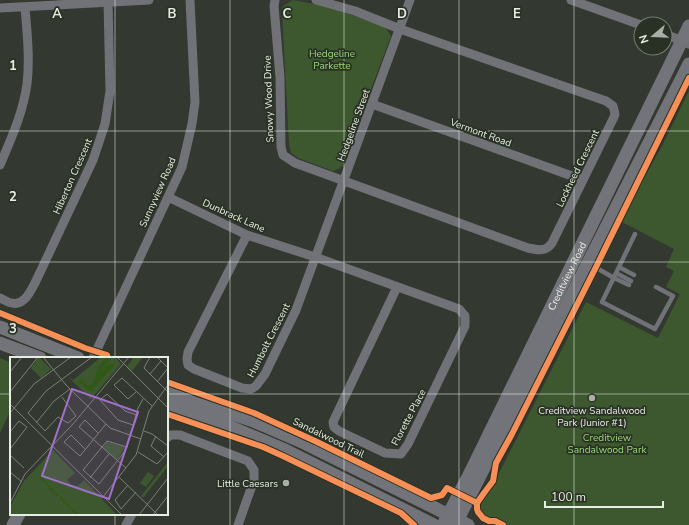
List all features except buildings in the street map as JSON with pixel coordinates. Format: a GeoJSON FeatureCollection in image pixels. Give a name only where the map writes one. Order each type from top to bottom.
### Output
{"type":"FeatureCollection","features":[{"type":"Feature","properties":{"kind":"main road","name":"Creditview Road"},"geometry":{"type":"LineString","coordinates":[[454,522],[471,471],[576,258],[686,42],[689,26]]}},
{"type":"Feature","properties":{"kind":"main road","name":"Creditview Road"},"geometry":{"type":"LineString","coordinates":[[454,522],[689,64]]}},
{"type":"Feature","properties":{"kind":"main road"},"geometry":{"type":"LineString","coordinates":[[0,326],[76,357]]}},
{"type":"Feature","properties":{"kind":"main road"},"geometry":{"type":"LineString","coordinates":[[0,342],[38,357]]}},
{"type":"Feature","properties":{"kind":"main road"},"geometry":{"type":"LineString","coordinates":[[168,392],[198,404],[251,420],[300,440],[454,522]]}},
{"type":"Feature","properties":{"kind":"main road"},"geometry":{"type":"LineString","coordinates":[[168,405],[226,426],[285,450],[434,525]]}},
{"type":"Feature","properties":{"kind":"main road"},"geometry":{"type":"LineString","coordinates":[[285,450],[290,444],[300,440]]}},
{"type":"Feature","properties":{"kind":"main road"},"geometry":{"type":"LineString","coordinates":[[13,525],[18,515]]}},
{"type":"Feature","properties":{"kind":"street"},"geometry":{"type":"LineString","coordinates":[[0,8],[149,0]]}},
{"type":"Feature","properties":{"kind":"street","name":"Sunnyview Road"},"geometry":{"type":"LineString","coordinates":[[93,357],[182,166],[192,124],[195,102],[190,0]]}},
{"type":"Feature","properties":{"kind":"street","name":"Snowy Wood Drive"},"geometry":{"type":"LineString","coordinates":[[275,0],[274,6],[280,77],[281,147],[283,155],[295,163],[344,180]]}},
{"type":"Feature","properties":{"kind":"street"},"geometry":{"type":"LineString","coordinates":[[316,0],[355,11],[400,29]]}},
{"type":"Feature","properties":{"kind":"street","name":"Hedgeline Street"},"geometry":{"type":"LineString","coordinates":[[315,257],[410,0]]}},
{"type":"Feature","properties":{"kind":"street"},"geometry":{"type":"LineString","coordinates":[[572,0],[633,22]]}},
{"type":"Feature","properties":{"kind":"street","name":"Hiberton Crescent"},"geometry":{"type":"LineString","coordinates":[[0,298],[12,304],[25,299],[93,160],[104,124],[110,92],[108,2]]}},
{"type":"Feature","properties":{"kind":"street"},"geometry":{"type":"LineString","coordinates":[[0,165],[18,123],[27,83],[28,52],[25,7]]}},
{"type":"Feature","properties":{"kind":"street","name":"Lockheed Crescent"},"geometry":{"type":"LineString","coordinates":[[344,180],[528,248],[540,250],[549,248],[614,117],[615,114],[613,106],[606,101],[400,29]]}},
{"type":"Feature","properties":{"kind":"street"},"geometry":{"type":"LineString","coordinates":[[673,37],[686,42]]}},
{"type":"Feature","properties":{"kind":"street","name":"Vermont Road"},"geometry":{"type":"LineString","coordinates":[[372,104],[583,180]]}},
{"type":"Feature","properties":{"kind":"street","name":"Dunbrack Lane"},"geometry":{"type":"LineString","coordinates":[[168,197],[247,235],[315,257]]}},
{"type":"Feature","properties":{"kind":"street","name":"Humbolt Crescent"},"geometry":{"type":"LineString","coordinates":[[247,235],[188,352],[187,359],[188,365],[194,369],[242,388],[250,389],[256,386],[265,374],[296,310],[315,257]]}},
{"type":"Feature","properties":{"kind":"street","name":"Florette Place"},"geometry":{"type":"LineString","coordinates":[[315,257],[459,309],[465,316],[466,326],[408,444],[401,454],[397,455],[384,453],[339,431],[334,427],[332,422],[397,287]]}},
{"type":"Feature","properties":{"kind":"street"},"geometry":{"type":"LineString","coordinates":[[168,437],[171,435],[180,435],[248,461],[254,470],[254,480],[238,525]]}},
{"type":"Feature","properties":{"kind":"street"},"geometry":{"type":"LineString","coordinates":[[126,525],[131,515]]}},
{"type":"Feature","properties":{"kind":"lane"},"geometry":{"type":"LineString","coordinates":[[635,234],[602,302],[656,329],[673,296],[656,287]]}},
{"type":"Feature","properties":{"kind":"lane"},"geometry":{"type":"LineString","coordinates":[[576,258],[630,283]]}},
{"type":"Feature","properties":{"kind":"lane"},"geometry":{"type":"LineString","coordinates":[[619,267],[634,275]]}},
{"type":"Feature","properties":{"kind":"green space","name":"Hedgeline Parkette"},"geometry":{"type":"Polygon","coordinates":[[[293,0],[326,6],[385,27],[391,36],[342,166],[333,171],[298,158],[291,153],[289,144],[282,11],[283,6],[293,0]]]}},
{"type":"Feature","properties":{"kind":"green space","name":"Creditview Sandalwood Park"},"geometry":{"type":"Polygon","coordinates":[[[689,91],[689,525],[506,525],[485,517],[479,512],[479,502],[494,483],[586,302],[658,338],[680,294],[666,287],[674,271],[666,267],[674,249],[620,221],[662,146],[689,91]]]}},
{"type":"Feature","properties":{"kind":"green space"},"geometry":{"type":"Polygon","coordinates":[[[0,358],[10,363],[10,411],[0,433],[0,358]]]}},
{"type":"Feature","properties":{"kind":"cycle path"},"geometry":{"type":"LineString","coordinates":[[503,525],[483,518],[478,512],[477,503],[493,481],[496,463],[596,267],[689,78]]}},
{"type":"Feature","properties":{"kind":"cycle path"},"geometry":{"type":"LineString","coordinates":[[0,313],[85,348],[107,355],[108,357]]}},
{"type":"Feature","properties":{"kind":"cycle path","name":"Sandalwood Trail"},"geometry":{"type":"LineString","coordinates":[[168,382],[254,413],[431,498],[442,495],[447,488],[477,503]]}},
{"type":"Feature","properties":{"kind":"cycle path"},"geometry":{"type":"LineString","coordinates":[[168,414],[263,447],[401,513],[414,525]]}},
{"type":"Feature","properties":{"kind":"place","name":"Creditview Sandalwood Park (Junior #1)"},"geometry":{"type":"Point","coordinates":[592,398]}},
{"type":"Feature","properties":{"kind":"place","name":"Little Caesars"},"geometry":{"type":"Point","coordinates":[286,483]}}]}
